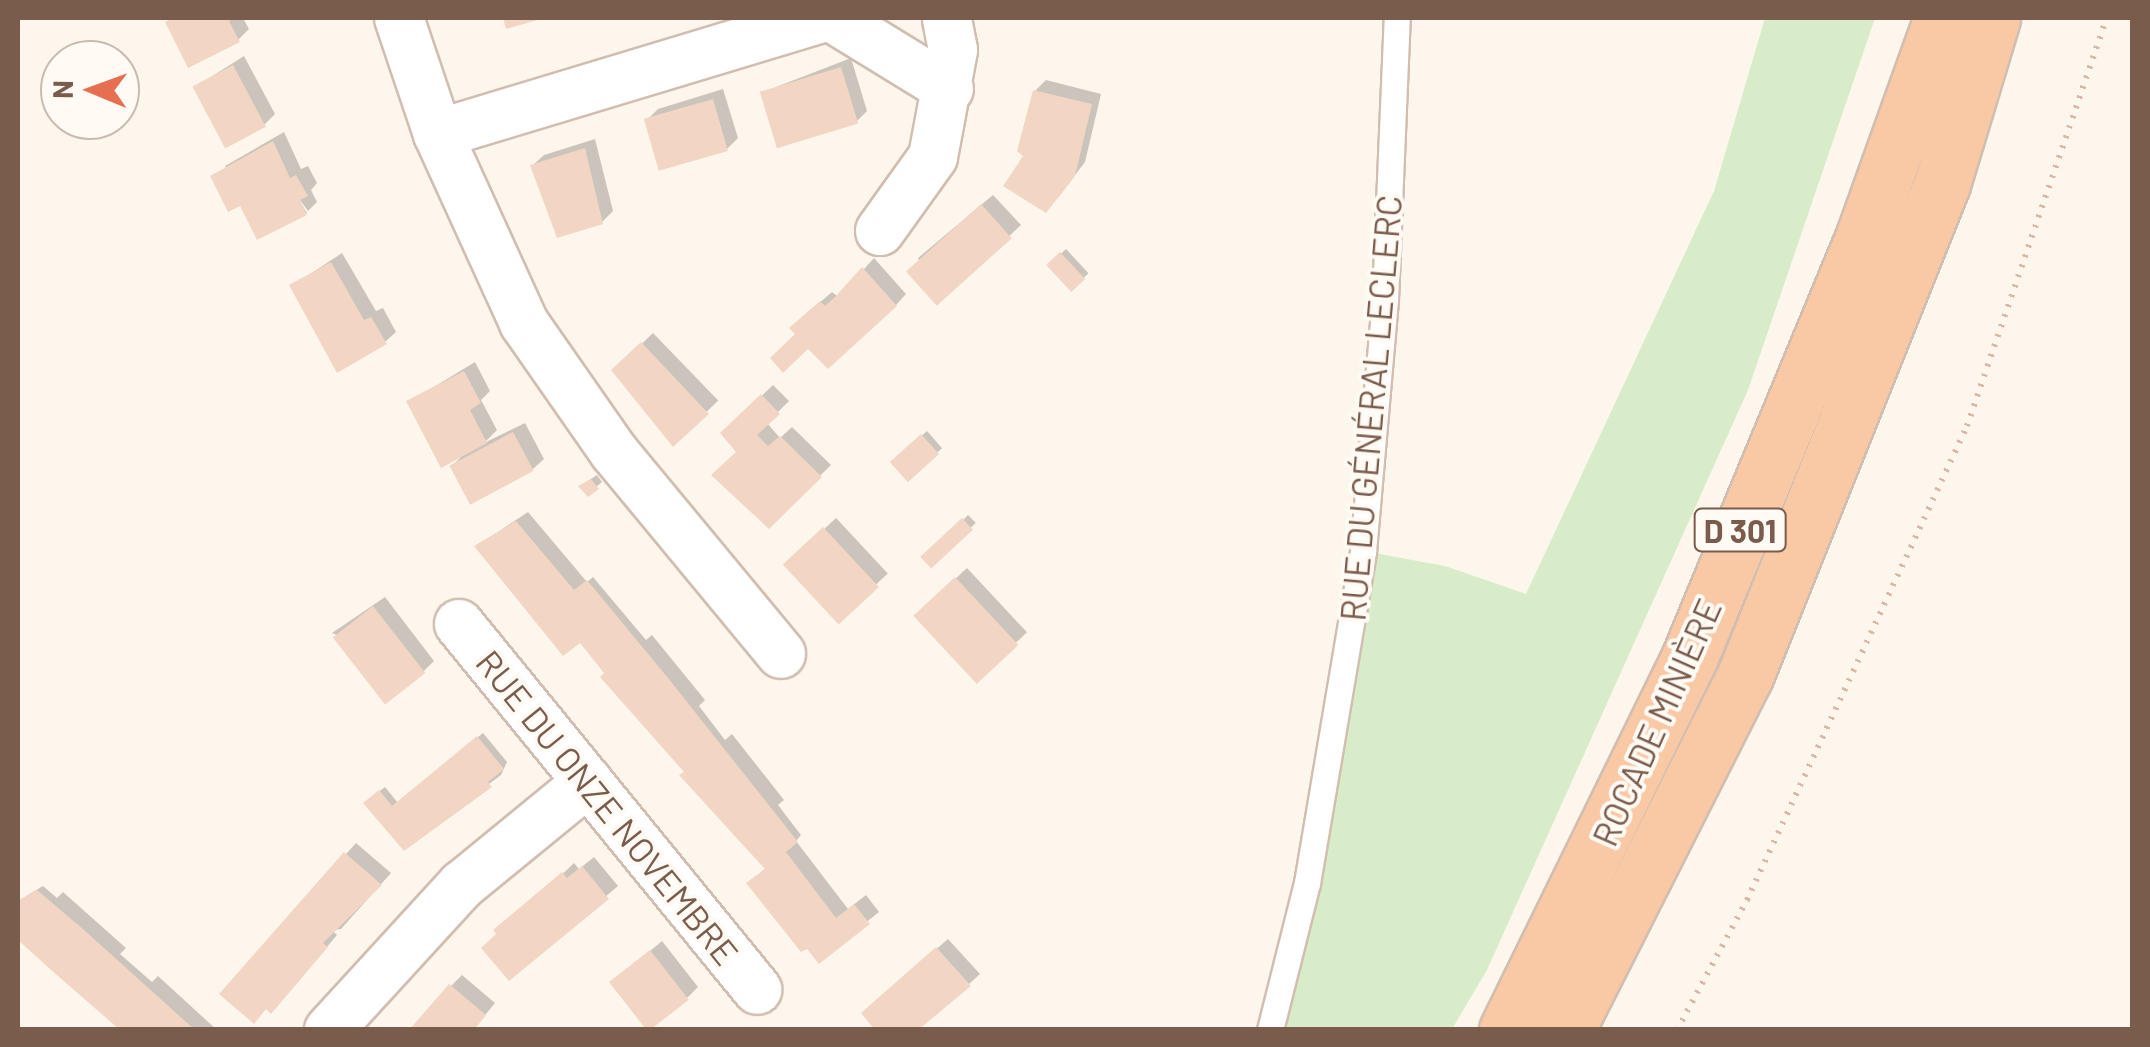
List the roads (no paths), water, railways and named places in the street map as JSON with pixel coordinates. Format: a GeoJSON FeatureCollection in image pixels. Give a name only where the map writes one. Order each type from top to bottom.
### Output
{"type":"FeatureCollection","features":[{"type":"Feature","properties":{"kind":"highway","name":"ROCADE MINIÈRE"},"geometry":{"type":"LineString","coordinates":[[1507,1030],[1690,656],[1865,233],[1942,18]]}},
{"type":"Feature","properties":{"kind":"highway","name":"ROCADE MINIÈRE"},"geometry":{"type":"LineString","coordinates":[[1566,1030],[1745,676],[1942,184],[1992,18]]}},
{"type":"Feature","properties":{"kind":"street"},"geometry":{"type":"LineString","coordinates":[[399,18],[438,134],[524,323],[614,452],[782,654]]}},
{"type":"Feature","properties":{"kind":"street"},"geometry":{"type":"LineString","coordinates":[[438,134],[823,18]]}},
{"type":"Feature","properties":{"kind":"street"},"geometry":{"type":"LineString","coordinates":[[833,18],[948,88]]}},
{"type":"Feature","properties":{"kind":"street"},"geometry":{"type":"LineString","coordinates":[[880,232],[934,156],[954,50],[947,18]]}},
{"type":"Feature","properties":{"kind":"street","name":"RUE DU ONZE NOVEMBRE"},"geometry":{"type":"LineString","coordinates":[[459,624],[757,990]]}},
{"type":"Feature","properties":{"kind":"street"},"geometry":{"type":"LineString","coordinates":[[328,1030],[462,885],[588,782]]}},
{"type":"Feature","properties":{"kind":"lane","name":"RUE DU GÉNÉRAL LECLERC"},"geometry":{"type":"LineString","coordinates":[[1270,1030],[1307,882],[1364,552],[1385,299],[1397,18]]}}]}
